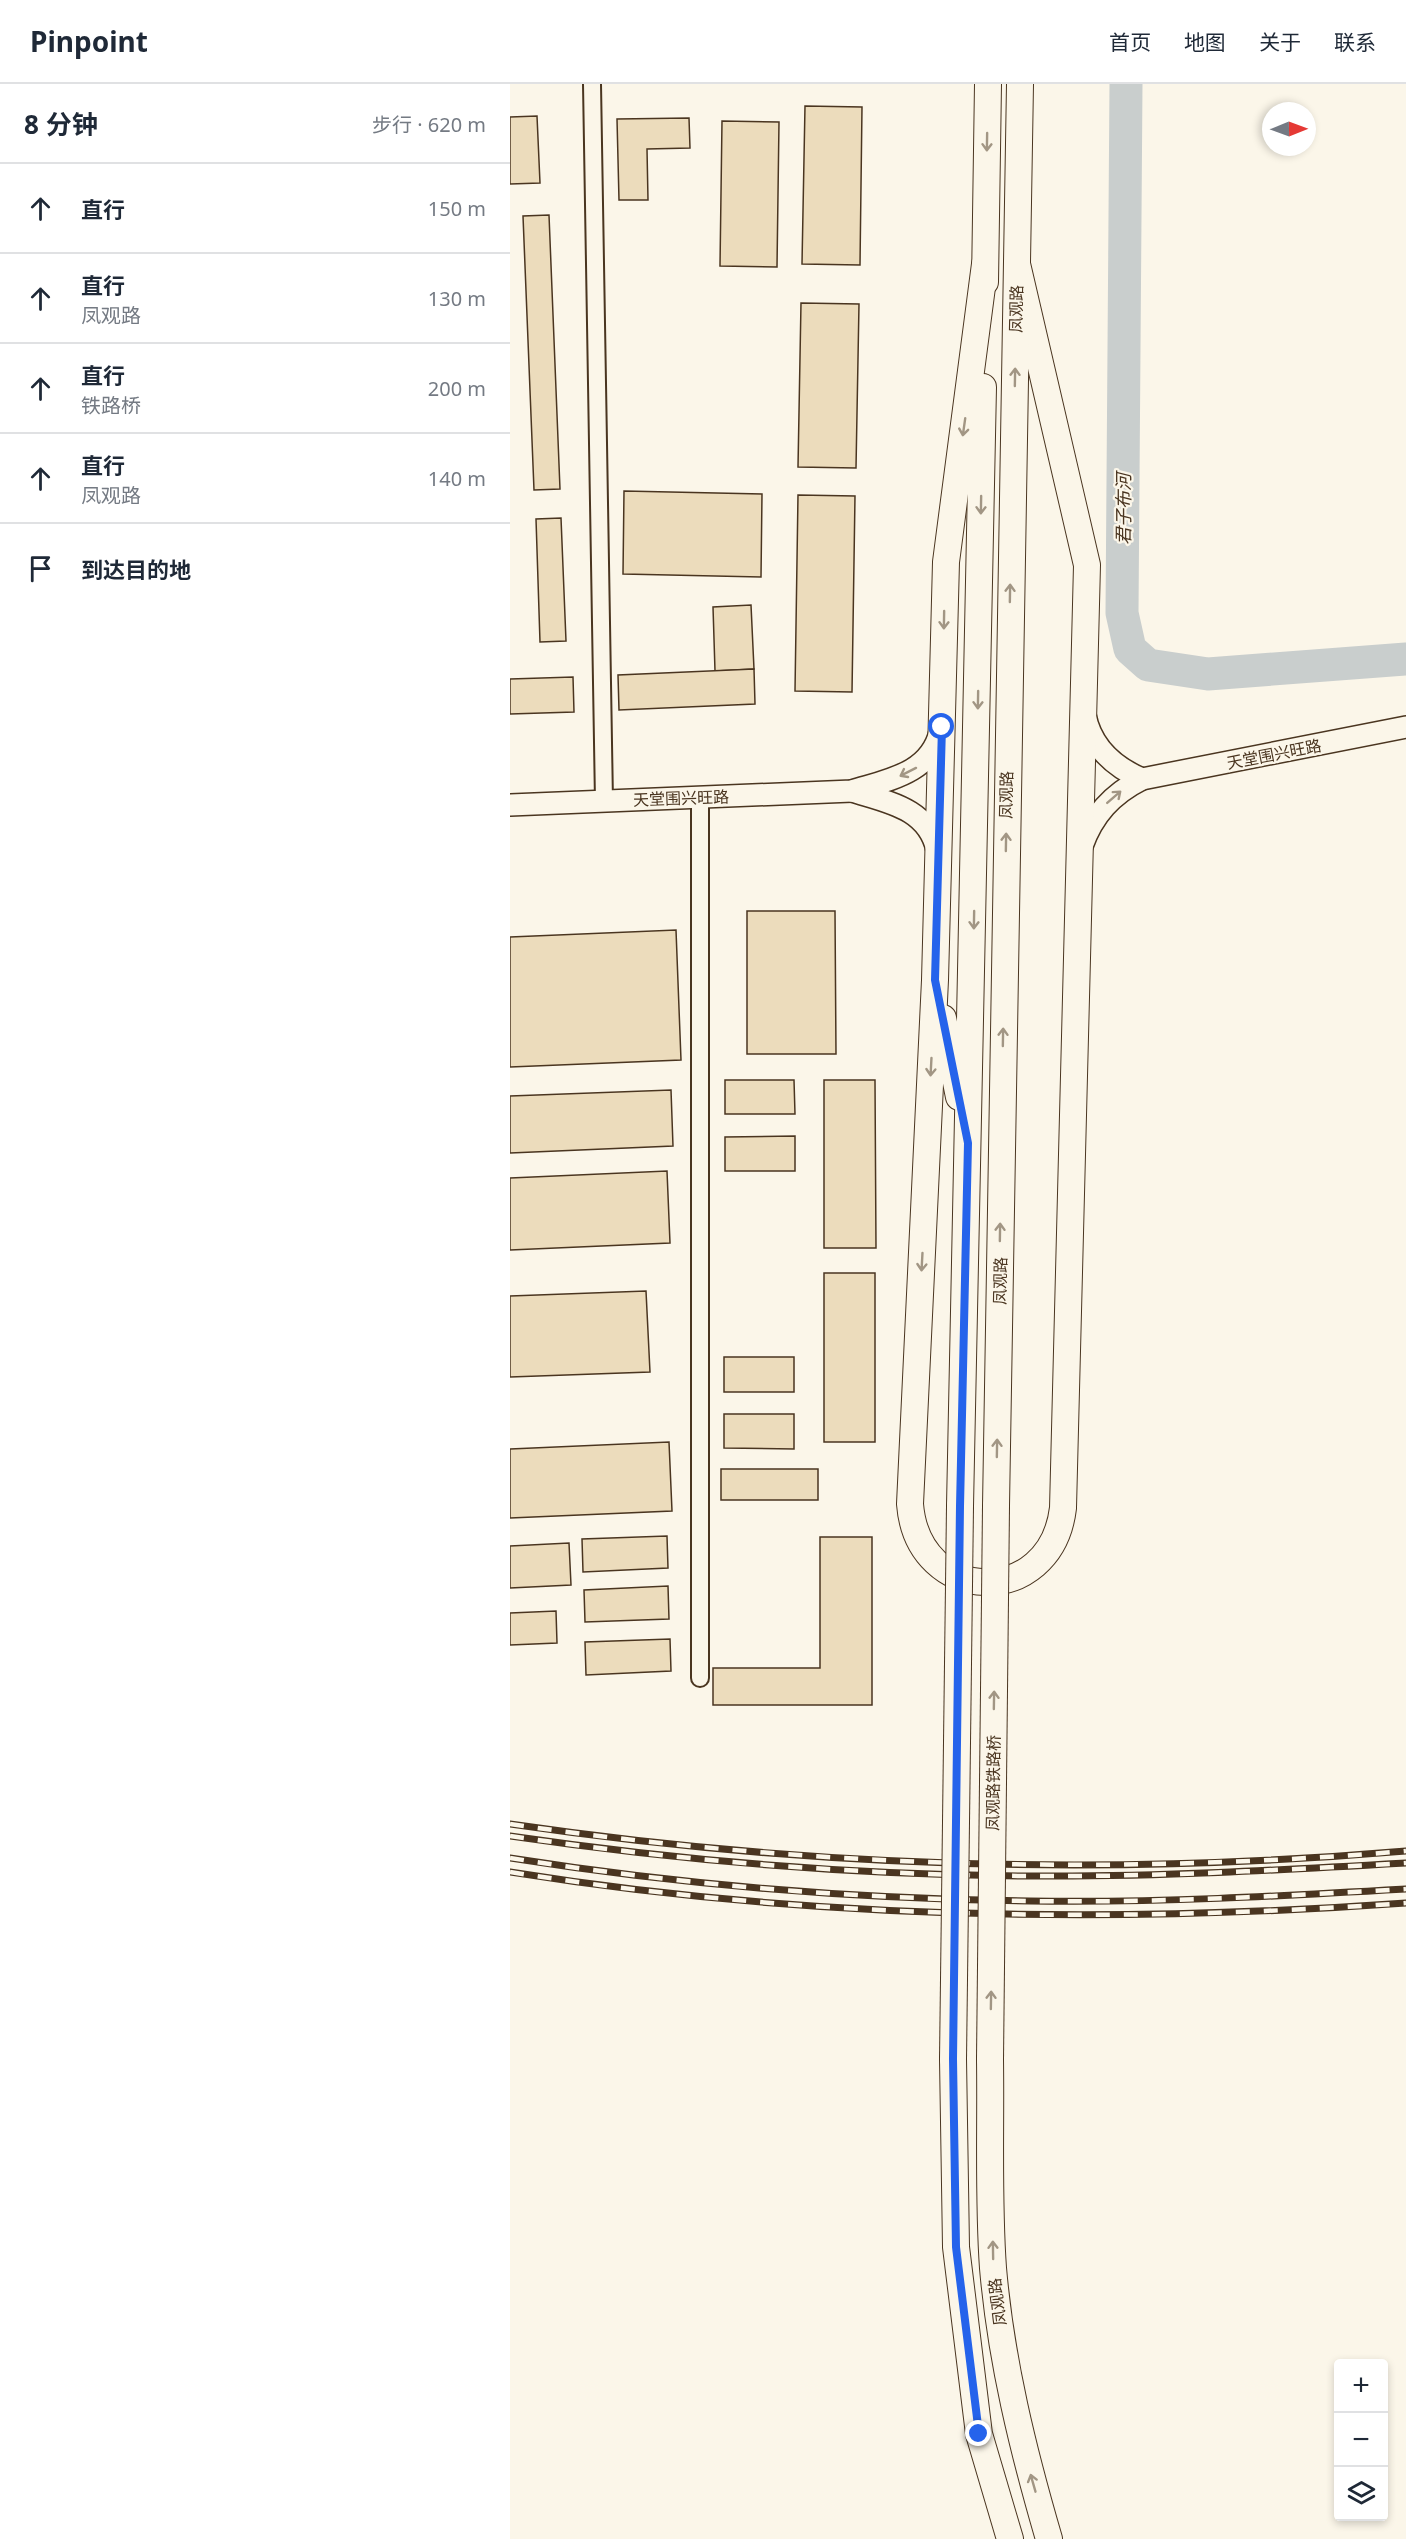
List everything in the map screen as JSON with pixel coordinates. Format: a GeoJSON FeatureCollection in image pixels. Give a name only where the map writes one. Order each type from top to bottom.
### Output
{"type":"FeatureCollection","features":[{"type":"Feature","properties":{"kind":"main road","name":"凤观路"},"geometry":{"type":"LineString","coordinates":[[988,84],[960,1506],[953,2059],[956,2247],[979,2434],[1010,2539]]}},
{"type":"Feature","properties":{"kind":"main road","name":"凤观路"},"geometry":{"type":"LineString","coordinates":[[996,1506],[1020,84]]}},
{"type":"Feature","properties":{"kind":"main road"},"geometry":{"type":"LineString","coordinates":[[985,264],[946,562],[935,980],[911,1519],[922,1547],[943,1569],[970,1581],[1000,1582],[1014,1578],[1040,1562],[1057,1537],[1063,1508],[1087,566],[1017,264]]}},
{"type":"Feature","properties":{"kind":"main road"},"geometry":{"type":"LineString","coordinates":[[935,980],[968,1143]]}},
{"type":"Feature","properties":{"kind":"main road","name":"凤观路铁路桥"},"geometry":{"type":"LineString","coordinates":[[990,2059],[996,1506]]}},
{"type":"Feature","properties":{"kind":"main road","name":"凤观路"},"geometry":{"type":"LineString","coordinates":[[990,2059],[993,2267],[1004,2359],[1022,2447],[1049,2539]]}},
{"type":"Feature","properties":{"kind":"street"},"geometry":{"type":"LineString","coordinates":[[592,84],[604,802]]}},
{"type":"Feature","properties":{"kind":"street"},"geometry":{"type":"LineString","coordinates":[[1083,709],[1091,735],[1107,757],[1123,770],[1142,779]]}},
{"type":"Feature","properties":{"kind":"street"},"geometry":{"type":"LineString","coordinates":[[852,791],[900,776],[918,766],[934,750],[942,727]]}},
{"type":"Feature","properties":{"kind":"street","name":"天堂围兴旺路"},"geometry":{"type":"LineString","coordinates":[[1079,860],[1082,845],[1095,817],[1115,795],[1142,779],[1406,727]]}},
{"type":"Feature","properties":{"kind":"street"},"geometry":{"type":"LineString","coordinates":[[852,791],[911,811],[933,835],[939,856]]}},
{"type":"Feature","properties":{"kind":"street","name":"天堂围兴旺路"},"geometry":{"type":"LineString","coordinates":[[510,805],[852,791]]}},
{"type":"Feature","properties":{"kind":"street"},"geometry":{"type":"LineString","coordinates":[[700,798],[700,1678]]}},
{"type":"Feature","properties":{"kind":"building"},"geometry":{"type":"Polygon","coordinates":[[[805,106],[862,107],[860,265],[802,264],[805,106]]]}},
{"type":"Feature","properties":{"kind":"building"},"geometry":{"type":"Polygon","coordinates":[[[537,116],[540,183],[510,184],[510,117],[537,116]]]}},
{"type":"Feature","properties":{"kind":"building"},"geometry":{"type":"Polygon","coordinates":[[[689,118],[690,148],[647,149],[648,200],[619,200],[617,119],[689,118]]]}},
{"type":"Feature","properties":{"kind":"building"},"geometry":{"type":"Polygon","coordinates":[[[722,121],[779,122],[777,267],[720,266],[722,121]]]}},
{"type":"Feature","properties":{"kind":"building"},"geometry":{"type":"Polygon","coordinates":[[[549,215],[560,489],[534,490],[523,216],[549,215]]]}},
{"type":"Feature","properties":{"kind":"building"},"geometry":{"type":"Polygon","coordinates":[[[801,303],[859,304],[856,468],[798,467],[801,303]]]}},
{"type":"Feature","properties":{"kind":"building"},"geometry":{"type":"Polygon","coordinates":[[[624,491],[762,494],[761,577],[623,574],[624,491]]]}},
{"type":"Feature","properties":{"kind":"building"},"geometry":{"type":"Polygon","coordinates":[[[798,495],[855,496],[852,692],[795,691],[798,495]]]}},
{"type":"Feature","properties":{"kind":"building"},"geometry":{"type":"Polygon","coordinates":[[[561,518],[566,641],[540,642],[536,519],[561,518]]]}},
{"type":"Feature","properties":{"kind":"building"},"geometry":{"type":"Polygon","coordinates":[[[751,605],[754,669],[715,671],[713,607],[751,605]]]}},
{"type":"Feature","properties":{"kind":"building"},"geometry":{"type":"Polygon","coordinates":[[[754,669],[755,704],[619,710],[618,675],[754,669]]]}},
{"type":"Feature","properties":{"kind":"building"},"geometry":{"type":"Polygon","coordinates":[[[573,677],[574,712],[510,714],[510,679],[573,677]]]}},
{"type":"Feature","properties":{"kind":"building"},"geometry":{"type":"Polygon","coordinates":[[[747,911],[835,911],[836,1054],[747,1054],[747,911]]]}},
{"type":"Feature","properties":{"kind":"building"},"geometry":{"type":"Polygon","coordinates":[[[676,930],[681,1060],[510,1067],[510,937],[676,930]]]}},
{"type":"Feature","properties":{"kind":"building"},"geometry":{"type":"Polygon","coordinates":[[[725,1080],[794,1080],[795,1114],[725,1114],[725,1080]]]}},
{"type":"Feature","properties":{"kind":"building"},"geometry":{"type":"Polygon","coordinates":[[[824,1080],[875,1080],[876,1248],[824,1248],[824,1080]]]}},
{"type":"Feature","properties":{"kind":"building"},"geometry":{"type":"Polygon","coordinates":[[[671,1090],[673,1146],[510,1153],[510,1096],[671,1090]]]}},
{"type":"Feature","properties":{"kind":"building"},"geometry":{"type":"Polygon","coordinates":[[[795,1136],[795,1171],[725,1171],[725,1137],[795,1136]]]}},
{"type":"Feature","properties":{"kind":"building"},"geometry":{"type":"Polygon","coordinates":[[[667,1171],[670,1243],[510,1250],[510,1178],[667,1171]]]}},
{"type":"Feature","properties":{"kind":"building"},"geometry":{"type":"Polygon","coordinates":[[[824,1273],[875,1273],[875,1442],[824,1442],[824,1273]]]}},
{"type":"Feature","properties":{"kind":"building"},"geometry":{"type":"Polygon","coordinates":[[[646,1291],[650,1372],[510,1377],[510,1296],[646,1291]]]}},
{"type":"Feature","properties":{"kind":"building"},"geometry":{"type":"Polygon","coordinates":[[[724,1357],[794,1357],[794,1392],[724,1392],[724,1357]]]}},
{"type":"Feature","properties":{"kind":"building"},"geometry":{"type":"Polygon","coordinates":[[[724,1414],[794,1414],[794,1449],[724,1448],[724,1414]]]}},
{"type":"Feature","properties":{"kind":"building"},"geometry":{"type":"Polygon","coordinates":[[[669,1442],[672,1511],[510,1518],[510,1449],[669,1442]]]}},
{"type":"Feature","properties":{"kind":"building"},"geometry":{"type":"Polygon","coordinates":[[[721,1469],[818,1469],[818,1500],[721,1500],[721,1469]]]}},
{"type":"Feature","properties":{"kind":"building"},"geometry":{"type":"Polygon","coordinates":[[[667,1536],[668,1568],[583,1572],[582,1539],[667,1536]]]}},
{"type":"Feature","properties":{"kind":"building"},"geometry":{"type":"Polygon","coordinates":[[[820,1537],[872,1537],[872,1705],[713,1705],[713,1668],[820,1668],[820,1537]]]}},
{"type":"Feature","properties":{"kind":"building"},"geometry":{"type":"Polygon","coordinates":[[[569,1543],[571,1585],[510,1588],[510,1546],[569,1543]]]}},
{"type":"Feature","properties":{"kind":"building"},"geometry":{"type":"Polygon","coordinates":[[[668,1586],[669,1619],[585,1622],[584,1590],[668,1586]]]}},
{"type":"Feature","properties":{"kind":"building"},"geometry":{"type":"Polygon","coordinates":[[[556,1611],[557,1643],[510,1645],[510,1613],[556,1611]]]}},
{"type":"Feature","properties":{"kind":"building"},"geometry":{"type":"Polygon","coordinates":[[[670,1639],[671,1671],[586,1675],[585,1642],[670,1639]]]}},
{"type":"Feature","properties":{"kind":"waterway","name":"君子布河"},"geometry":{"type":"LineString","coordinates":[[1126,84],[1122,613],[1130,649],[1148,665],[1208,674],[1406,659]]}},
{"type":"Feature","properties":{"kind":"railway"},"geometry":{"type":"LineString","coordinates":[[510,1824],[621,1839],[733,1850],[957,1863],[1069,1865],[1182,1863],[1294,1859],[1406,1851]]}},
{"type":"Feature","properties":{"kind":"railway"},"geometry":{"type":"LineString","coordinates":[[510,1836],[639,1853],[769,1865],[965,1875],[1171,1874],[1406,1863]]}},
{"type":"Feature","properties":{"kind":"railway"},"geometry":{"type":"LineString","coordinates":[[510,1858],[704,1883],[834,1894],[965,1900],[1171,1900],[1406,1889]]}},
{"type":"Feature","properties":{"kind":"railway"},"geometry":{"type":"LineString","coordinates":[[510,1872],[621,1888],[733,1900],[957,1913],[1182,1914],[1406,1903]]}},
{"type":"Feature","properties":{"kind":"route"},"geometry":{"type":"LineString","coordinates":[[942,727],[935,980],[968,1143],[960,1506],[953,2059],[956,2247],[979,2434]]}}]}
